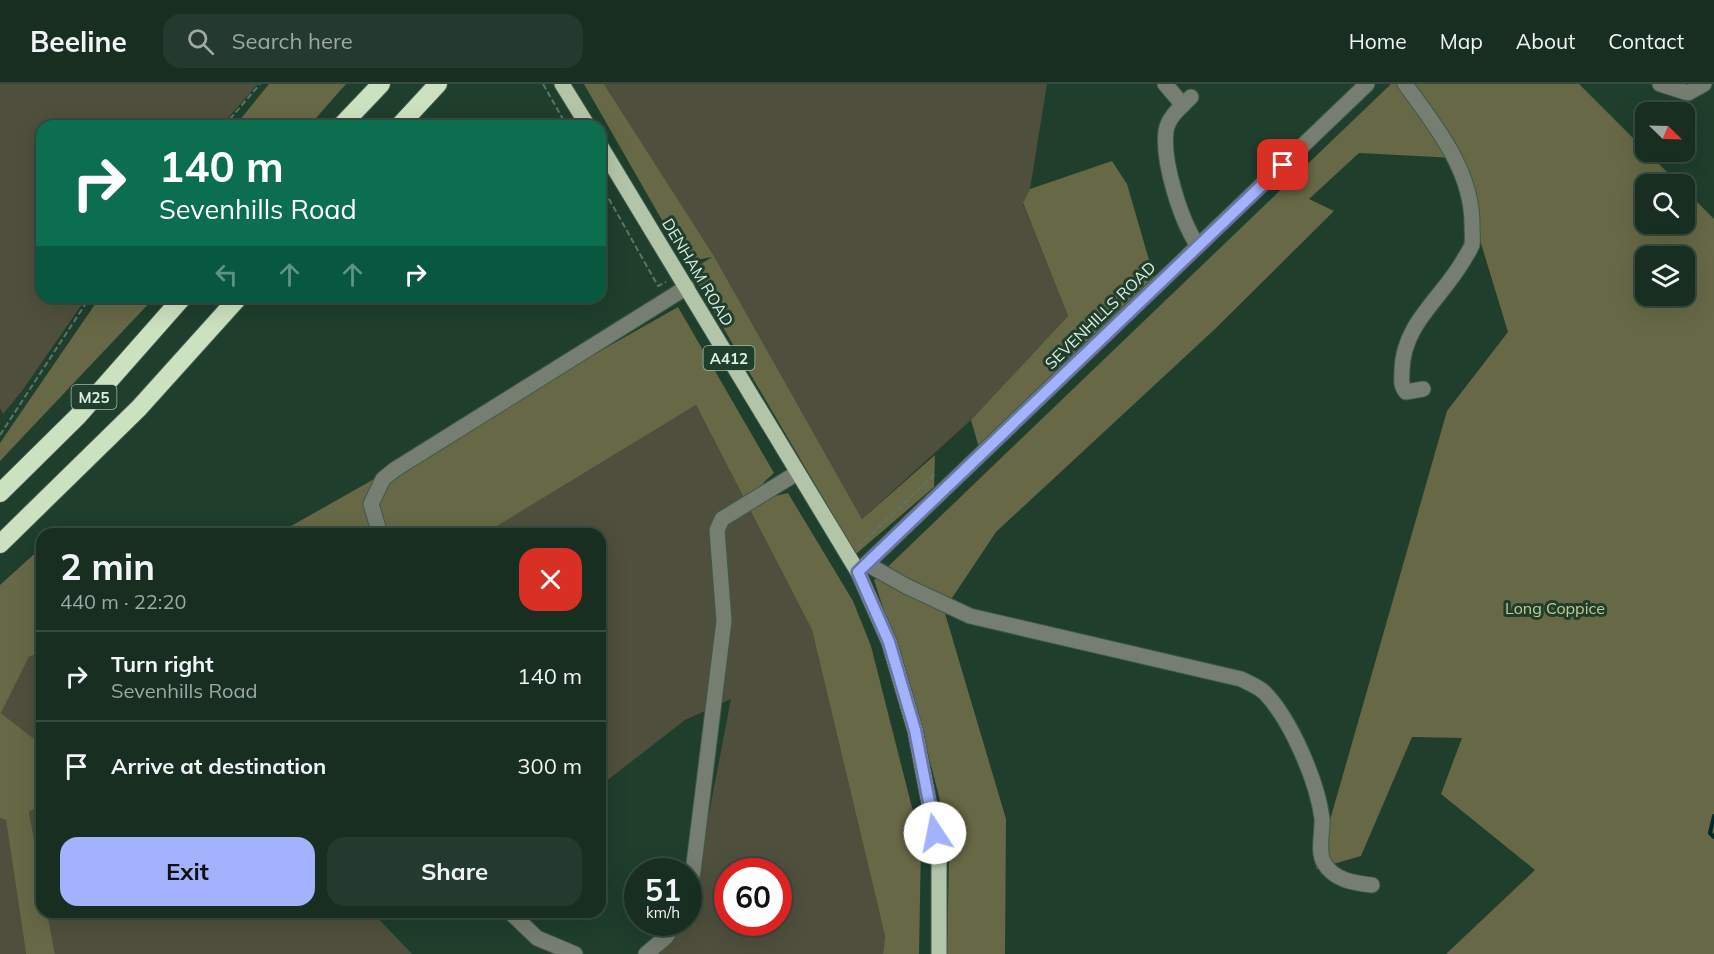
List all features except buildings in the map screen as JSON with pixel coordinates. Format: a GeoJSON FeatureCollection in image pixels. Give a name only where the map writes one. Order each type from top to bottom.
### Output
{"type":"FeatureCollection","features":[{"type":"Feature","properties":{"kind":"highway"},"geometry":{"type":"LineString","coordinates":[[347,120],[381,84]]}},
{"type":"Feature","properties":{"kind":"highway"},"geometry":{"type":"LineString","coordinates":[[405,120],[438,84]]}},
{"type":"Feature","properties":{"kind":"highway","name":"M25"},"geometry":{"type":"LineString","coordinates":[[0,493],[78,416],[178,303]]}},
{"type":"Feature","properties":{"kind":"highway","name":"M25"},"geometry":{"type":"LineString","coordinates":[[0,544],[139,408],[234,303]]}},
{"type":"Feature","properties":{"kind":"main road"},"geometry":{"type":"LineString","coordinates":[[562,84],[584,120]]}},
{"type":"Feature","properties":{"kind":"main road","name":"DENHAM ROAD"},"geometry":{"type":"LineString","coordinates":[[606,155],[797,473],[862,568]]}},
{"type":"Feature","properties":{"kind":"main road","name":"A412"},"geometry":{"type":"LineString","coordinates":[[862,568],[889,642],[915,730],[939,854],[939,954]]}},
{"type":"Feature","properties":{"kind":"street"},"geometry":{"type":"LineString","coordinates":[[1164,84],[1187,101],[1172,116],[1166,130],[1167,147],[1170,170],[1188,231],[1198,246]]}},
{"type":"Feature","properties":{"kind":"street","name":"SEVENHILLS ROAD"},"geometry":{"type":"LineString","coordinates":[[862,568],[1367,84]]}},
{"type":"Feature","properties":{"kind":"street"},"geometry":{"type":"LineString","coordinates":[[1405,84],[1438,127],[1456,162],[1470,196],[1472,218],[1472,244],[1453,278],[1414,327],[1402,351],[1401,386],[1406,392],[1423,389]]}},
{"type":"Feature","properties":{"kind":"street"},"geometry":{"type":"LineString","coordinates":[[1660,84],[1688,93],[1704,84]]}},
{"type":"Feature","properties":{"kind":"street"},"geometry":{"type":"LineString","coordinates":[[378,528],[371,504],[383,479],[394,470],[683,281]]}},
{"type":"Feature","properties":{"kind":"street"},"geometry":{"type":"LineString","coordinates":[[695,858],[724,621],[717,530],[722,519],[797,473]]}},
{"type":"Feature","properties":{"kind":"street"},"geometry":{"type":"LineString","coordinates":[[862,568],[970,616],[1241,679],[1264,692],[1281,715],[1305,759],[1322,817],[1322,861],[1332,874],[1352,883],[1372,885]]}},
{"type":"Feature","properties":{"kind":"street"},"geometry":{"type":"LineString","coordinates":[[516,918],[537,938],[575,954]]}},
{"type":"Feature","properties":{"kind":"street"},"geometry":{"type":"LineString","coordinates":[[646,954],[667,936]]}},
{"type":"Feature","properties":{"kind":"path"},"geometry":{"type":"LineString","coordinates":[[229,120],[260,84]]}},
{"type":"Feature","properties":{"kind":"path"},"geometry":{"type":"LineString","coordinates":[[543,84],[564,120]]}},
{"type":"Feature","properties":{"kind":"path"},"geometry":{"type":"LineString","coordinates":[[606,194],[658,286],[683,281]]}},
{"type":"Feature","properties":{"kind":"path"},"geometry":{"type":"LineString","coordinates":[[0,435],[86,303]]}},
{"type":"Feature","properties":{"kind":"path"},"geometry":{"type":"LineString","coordinates":[[856,548],[934,475],[950,484]]}},
{"type":"Feature","properties":{"kind":"green space"},"geometry":{"type":"Polygon","coordinates":[[[0,84],[258,84],[226,120],[36,120],[36,303],[83,303],[22,391],[3,414],[0,408],[0,84]]]}},
{"type":"Feature","properties":{"kind":"green space"},"geometry":{"type":"Polygon","coordinates":[[[269,84],[346,84],[314,120],[240,120],[269,84]]]}},
{"type":"Feature","properties":{"kind":"green space"},"geometry":{"type":"Polygon","coordinates":[[[584,84],[604,84],[714,256],[862,519],[935,455],[934,487],[856,554],[690,271],[712,257],[686,262],[584,84]]]}},
{"type":"Feature","properties":{"kind":"green space"},"geometry":{"type":"Polygon","coordinates":[[[604,84],[1047,84],[1030,189],[1023,204],[1068,316],[971,420],[862,519],[714,256],[604,84]]]}},
{"type":"Feature","properties":{"kind":"green space","name":"Long Coppice"},"geometry":{"type":"Polygon","coordinates":[[[1391,84],[1579,84],[1635,140],[1635,162],[1657,162],[1669,174],[1635,174],[1635,234],[1695,234],[1695,200],[1714,219],[1714,954],[1446,954],[1535,870],[1441,794],[1462,738],[1412,737],[1361,856],[1316,869],[1447,411],[1508,332],[1455,158],[1359,153],[1309,199],[1334,211],[1215,329],[996,532],[944,610],[1006,819],[1005,954],[947,954],[949,861],[944,816],[918,715],[874,580],[1391,84]]]}},
{"type":"Feature","properties":{"kind":"green space"},"geometry":{"type":"Polygon","coordinates":[[[1112,161],[1127,184],[1154,277],[979,448],[971,420],[1068,316],[1023,203],[1030,189],[1112,161]]]}},
{"type":"Feature","properties":{"kind":"green space"},"geometry":{"type":"Polygon","coordinates":[[[96,303],[149,303],[0,461],[0,443],[96,303]]]}},
{"type":"Feature","properties":{"kind":"green space"},"geometry":{"type":"Polygon","coordinates":[[[678,307],[774,473],[764,482],[758,500],[788,493],[853,601],[871,646],[921,843],[919,954],[883,954],[885,936],[812,630],[696,405],[494,528],[288,528],[678,307]]]}},
{"type":"Feature","properties":{"kind":"green space"},"geometry":{"type":"Polygon","coordinates":[[[696,405],[812,630],[885,936],[883,954],[660,954],[674,936],[702,936],[700,858],[731,699],[685,720],[606,781],[606,528],[494,528],[696,405]]]}},
{"type":"Feature","properties":{"kind":"green space"},"geometry":{"type":"Polygon","coordinates":[[[36,552],[36,654],[29,657],[1,713],[36,740],[36,808],[29,812],[36,850],[36,918],[48,918],[55,954],[26,954],[6,820],[0,818],[0,585],[36,552]]]}},
{"type":"Feature","properties":{"kind":"green space"},"geometry":{"type":"Polygon","coordinates":[[[36,654],[36,740],[1,713],[29,657],[36,654]]]}},
{"type":"Feature","properties":{"kind":"green space"},"geometry":{"type":"Polygon","coordinates":[[[36,808],[36,850],[29,812],[36,808]]]}},
{"type":"Feature","properties":{"kind":"green space"},"geometry":{"type":"Polygon","coordinates":[[[0,818],[6,819],[26,954],[0,954],[0,818]]]}},
{"type":"Feature","properties":{"kind":"green space"},"geometry":{"type":"Polygon","coordinates":[[[48,918],[378,918],[412,954],[55,954],[48,918]]]}},
{"type":"Feature","properties":{"kind":"waterway"},"geometry":{"type":"LineString","coordinates":[[1714,816],[1710,833],[1714,837]]}},
{"type":"Feature","properties":{"kind":"route"},"geometry":{"type":"LineString","coordinates":[[935,833],[915,730],[889,642],[858,572],[1283,165]]}}]}
